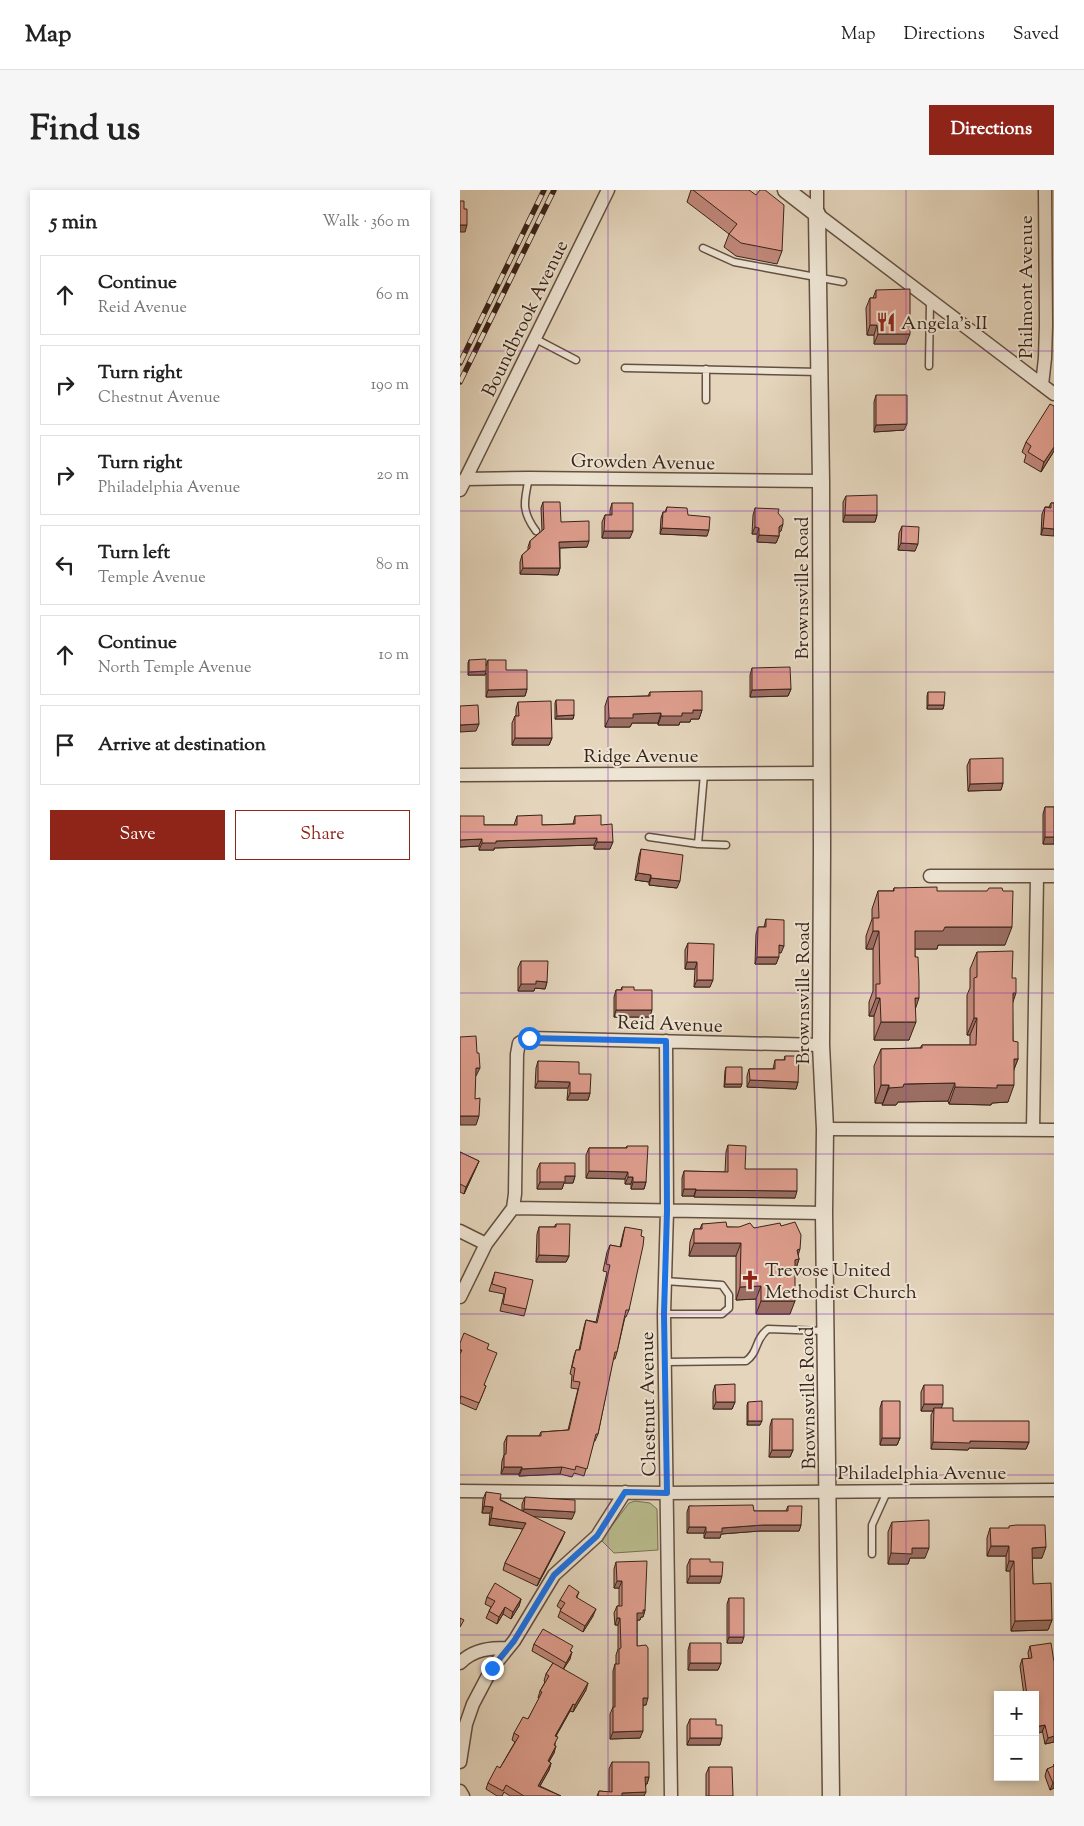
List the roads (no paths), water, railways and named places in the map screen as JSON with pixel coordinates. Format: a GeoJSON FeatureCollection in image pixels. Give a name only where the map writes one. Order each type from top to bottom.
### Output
{"type":"FeatureCollection","features":[{"type":"Feature","properties":{"kind":"street","name":"Boundbrook Avenue"},"geometry":{"type":"LineString","coordinates":[[463,485],[608,190]]}},
{"type":"Feature","properties":{"kind":"street"},"geometry":{"type":"LineString","coordinates":[[786,190],[1054,394]]}},
{"type":"Feature","properties":{"kind":"street","name":"Brownsville Road"},"geometry":{"type":"LineString","coordinates":[[817,190],[821,481],[821,1045],[825,1129],[824,1212],[830,1796]]}},
{"type":"Feature","properties":{"kind":"street","name":"Philmont Avenue"},"geometry":{"type":"LineString","coordinates":[[1042,385],[1046,334],[1045,190]]}},
{"type":"Feature","properties":{"kind":"street","name":"Growden Avenue"},"geometry":{"type":"LineString","coordinates":[[463,485],[529,478],[821,481]]}},
{"type":"Feature","properties":{"kind":"street","name":"Ridge Avenue"},"geometry":{"type":"LineString","coordinates":[[460,775],[822,773]]}},
{"type":"Feature","properties":{"kind":"street"},"geometry":{"type":"LineString","coordinates":[[930,876],[1054,876]]}},
{"type":"Feature","properties":{"kind":"street"},"geometry":{"type":"LineString","coordinates":[[1033,1130],[1037,876]]}},
{"type":"Feature","properties":{"kind":"street","name":"Reid Avenue"},"geometry":{"type":"LineString","coordinates":[[513,1208],[515,1194],[517,1054],[519,1043],[529,1038],[821,1045]]}},
{"type":"Feature","properties":{"kind":"street","name":"Chestnut Avenue"},"geometry":{"type":"LineString","coordinates":[[666,1041],[667,1211],[664,1314],[671,1796]]}},
{"type":"Feature","properties":{"kind":"street"},"geometry":{"type":"LineString","coordinates":[[825,1129],[1054,1130]]}},
{"type":"Feature","properties":{"kind":"street"},"geometry":{"type":"LineString","coordinates":[[460,1297],[486,1244],[513,1208],[824,1212]]}},
{"type":"Feature","properties":{"kind":"street"},"geometry":{"type":"LineString","coordinates":[[460,1231],[486,1244]]}},
{"type":"Feature","properties":{"kind":"street","name":"Philadelphia Avenue"},"geometry":{"type":"LineString","coordinates":[[460,1491],[667,1493],[1054,1490]]}},
{"type":"Feature","properties":{"kind":"street"},"geometry":{"type":"LineString","coordinates":[[460,1762],[466,1724],[473,1704],[492,1668],[514,1641],[554,1575],[597,1536],[625,1492]]}},
{"type":"Feature","properties":{"kind":"street"},"geometry":{"type":"LineString","coordinates":[[460,1663],[473,1653],[486,1648],[508,1648]]}},
{"type":"Feature","properties":{"kind":"street"},"geometry":{"type":"LineString","coordinates":[[460,1791],[463,1796]]}},
{"type":"Feature","properties":{"kind":"lane"},"geometry":{"type":"LineString","coordinates":[[703,248],[734,262],[843,282]]}},
{"type":"Feature","properties":{"kind":"lane"},"geometry":{"type":"LineString","coordinates":[[929,366],[930,300]]}},
{"type":"Feature","properties":{"kind":"lane"},"geometry":{"type":"LineString","coordinates":[[534,338],[576,360]]}},
{"type":"Feature","properties":{"kind":"lane"},"geometry":{"type":"LineString","coordinates":[[625,368],[819,372]]}},
{"type":"Feature","properties":{"kind":"lane"},"geometry":{"type":"LineString","coordinates":[[706,369],[706,400]]}},
{"type":"Feature","properties":{"kind":"lane"},"geometry":{"type":"LineString","coordinates":[[529,478],[524,500],[524,510],[536,531]]}},
{"type":"Feature","properties":{"kind":"lane"},"geometry":{"type":"LineString","coordinates":[[698,844],[704,774]]}},
{"type":"Feature","properties":{"kind":"lane"},"geometry":{"type":"LineString","coordinates":[[649,837],[698,844],[726,845]]}},
{"type":"Feature","properties":{"kind":"lane"},"geometry":{"type":"LineString","coordinates":[[664,1314],[722,1314],[729,1308],[729,1295],[722,1285],[665,1281]]}},
{"type":"Feature","properties":{"kind":"lane"},"geometry":{"type":"LineString","coordinates":[[666,1362],[746,1360],[752,1356],[760,1335],[768,1329],[826,1331]]}},
{"type":"Feature","properties":{"kind":"lane"},"geometry":{"type":"LineString","coordinates":[[872,1554],[872,1525],[887,1492]]}},
{"type":"Feature","properties":{"kind":"railway"},"geometry":{"type":"LineString","coordinates":[[460,363],[544,190]]}},
{"type":"Feature","properties":{"kind":"railway"},"geometry":{"type":"LineString","coordinates":[[460,382],[554,190]]}},
{"type":"Feature","properties":{"kind":"place","name":"Angela's II"},"geometry":{"type":"Point","coordinates":[886,322]}},
{"type":"Feature","properties":{"kind":"place","name":"Trevose United Methodist Church"},"geometry":{"type":"Point","coordinates":[750,1280]}}]}
